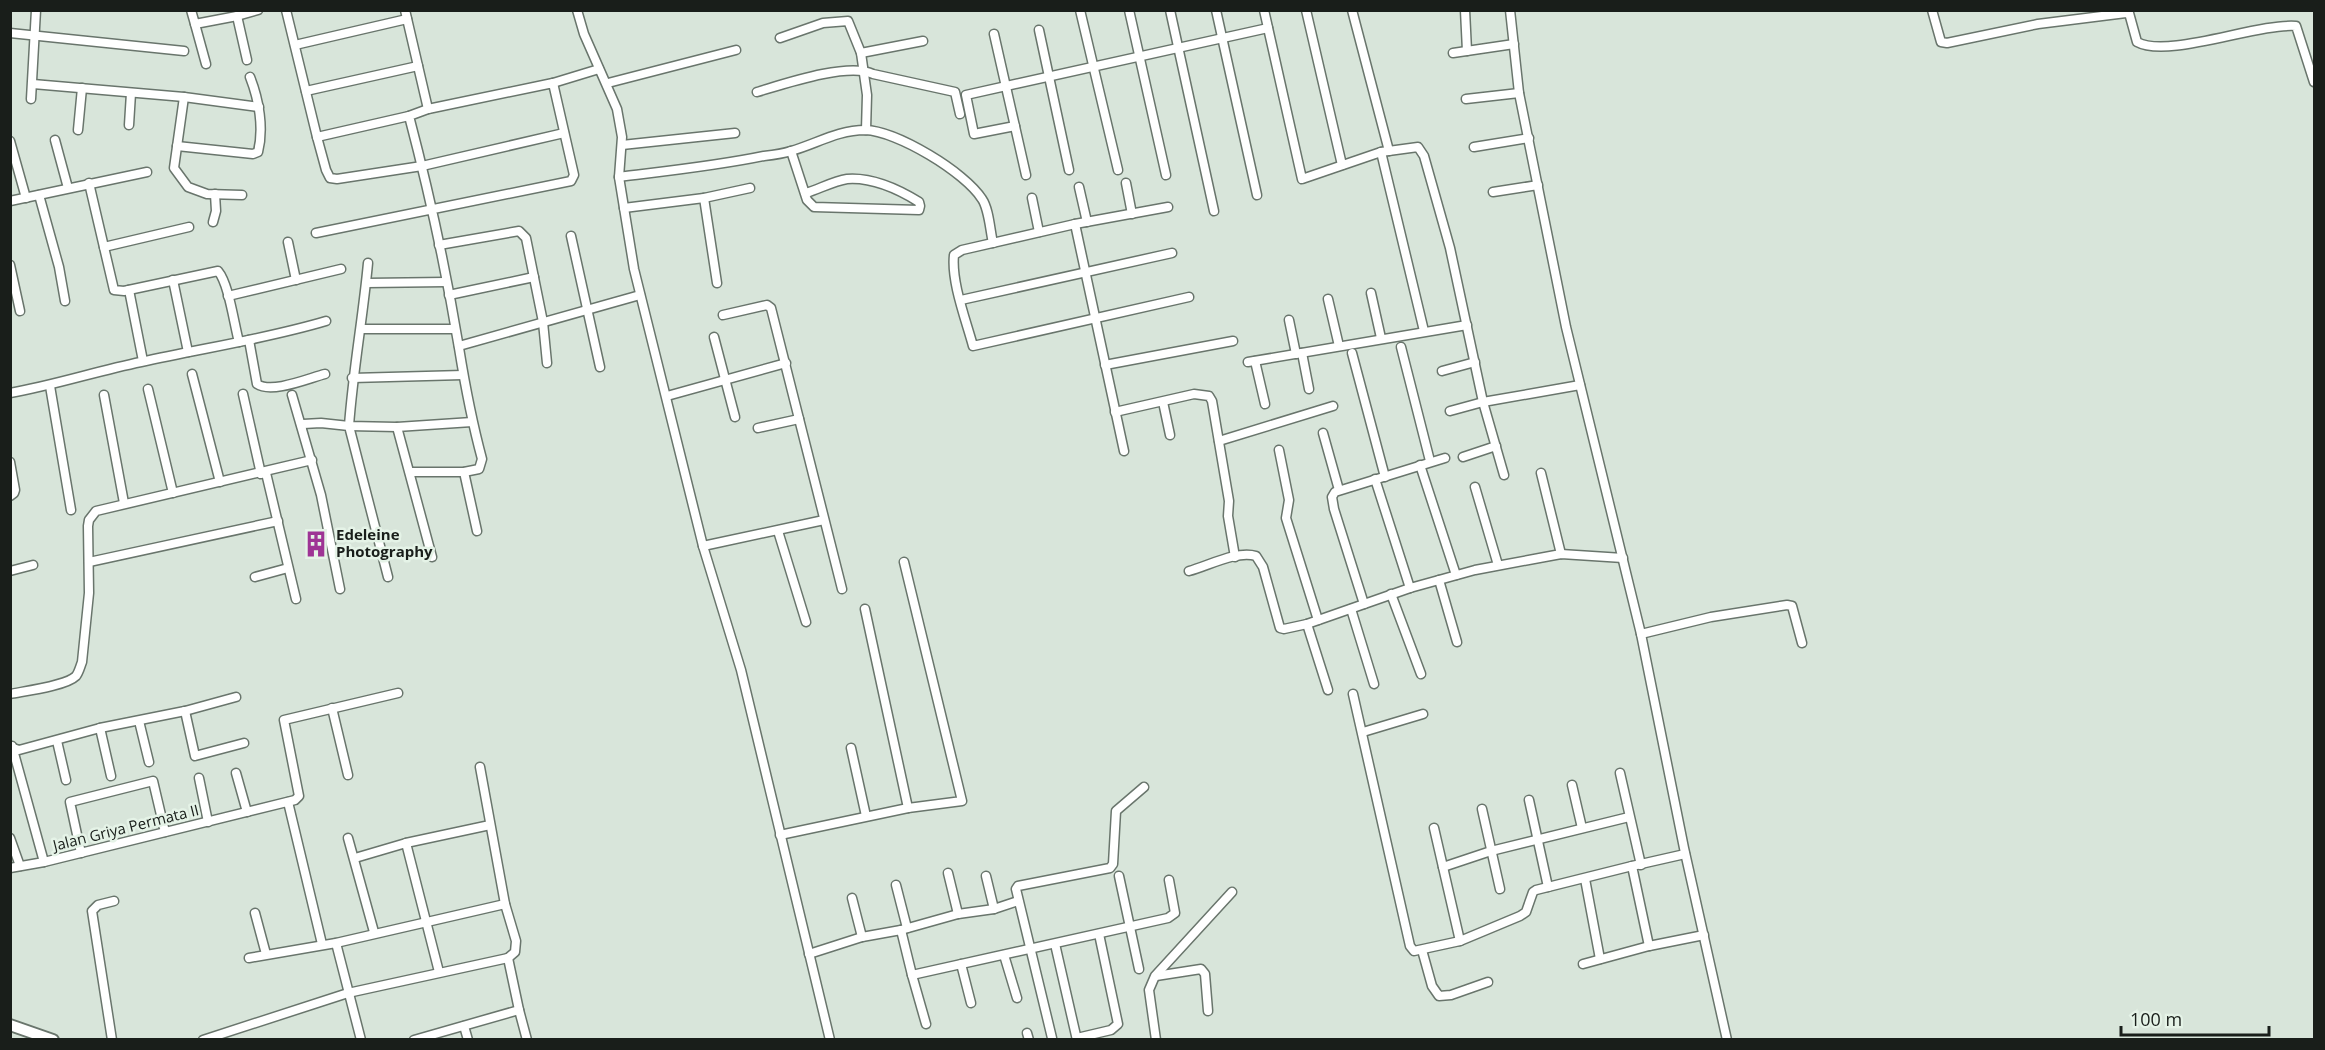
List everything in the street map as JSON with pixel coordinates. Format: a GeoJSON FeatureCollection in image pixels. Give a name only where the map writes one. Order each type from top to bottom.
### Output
{"type":"FeatureCollection","features":[{"type":"Feature","properties":{"kind":"street"},"geometry":{"type":"LineString","coordinates":[[31,99],[36,10]]}},
{"type":"Feature","properties":{"kind":"street"},"geometry":{"type":"LineString","coordinates":[[191,10],[206,64]]}},
{"type":"Feature","properties":{"kind":"street"},"geometry":{"type":"LineString","coordinates":[[195,24],[258,10]]}},
{"type":"Feature","properties":{"kind":"street"},"geometry":{"type":"LineString","coordinates":[[286,10],[317,137],[330,178],[337,179],[422,166],[564,134]]}},
{"type":"Feature","properties":{"kind":"street"},"geometry":{"type":"LineString","coordinates":[[577,10],[584,34],[599,69],[608,83],[617,109],[622,145],[619,177],[640,295],[703,546],[741,670],[830,1040]]}},
{"type":"Feature","properties":{"kind":"street"},"geometry":{"type":"LineString","coordinates":[[1080,10],[1118,170]]}},
{"type":"Feature","properties":{"kind":"street"},"geometry":{"type":"LineString","coordinates":[[1129,10],[1166,175]]}},
{"type":"Feature","properties":{"kind":"street"},"geometry":{"type":"LineString","coordinates":[[1170,10],[1214,211]]}},
{"type":"Feature","properties":{"kind":"street"},"geometry":{"type":"LineString","coordinates":[[1216,10],[1257,195]]}},
{"type":"Feature","properties":{"kind":"street"},"geometry":{"type":"LineString","coordinates":[[1264,10],[1302,179],[1385,151],[1418,147],[1424,156],[1450,248],[1484,402],[1504,475]]}},
{"type":"Feature","properties":{"kind":"street"},"geometry":{"type":"LineString","coordinates":[[1306,10],[1342,165]]}},
{"type":"Feature","properties":{"kind":"street"},"geometry":{"type":"LineString","coordinates":[[1352,10],[1424,331]]}},
{"type":"Feature","properties":{"kind":"street"},"geometry":{"type":"LineString","coordinates":[[1465,10],[1467,51]]}},
{"type":"Feature","properties":{"kind":"street"},"geometry":{"type":"LineString","coordinates":[[1510,10],[1519,93],[1566,327],[1641,634],[1685,854],[1727,1040]]}},
{"type":"Feature","properties":{"kind":"street"},"geometry":{"type":"LineString","coordinates":[[1932,10],[1939,38],[1941,42],[1947,43],[2038,24],[2126,13],[2129,13],[2132,19],[2138,42],[2143,45],[2169,47],[2296,26],[2314,82]]}},
{"type":"Feature","properties":{"kind":"street"},"geometry":{"type":"LineString","coordinates":[[234,14],[247,60]]}},
{"type":"Feature","properties":{"kind":"street"},"geometry":{"type":"LineString","coordinates":[[295,45],[406,15],[428,109]]}},
{"type":"Feature","properties":{"kind":"street"},"geometry":{"type":"LineString","coordinates":[[780,38],[823,23],[848,21],[861,53],[867,96],[866,130]]}},
{"type":"Feature","properties":{"kind":"street"},"geometry":{"type":"LineString","coordinates":[[1015,126],[974,134],[966,95],[1268,28]]}},
{"type":"Feature","properties":{"kind":"street"},"geometry":{"type":"LineString","coordinates":[[1039,30],[1069,170]]}},
{"type":"Feature","properties":{"kind":"street"},"geometry":{"type":"LineString","coordinates":[[10,33],[184,51]]}},
{"type":"Feature","properties":{"kind":"street"},"geometry":{"type":"LineString","coordinates":[[994,34],[1026,175]]}},
{"type":"Feature","properties":{"kind":"street"},"geometry":{"type":"LineString","coordinates":[[861,53],[923,41]]}},
{"type":"Feature","properties":{"kind":"street"},"geometry":{"type":"LineString","coordinates":[[1453,53],[1514,44]]}},
{"type":"Feature","properties":{"kind":"street"},"geometry":{"type":"LineString","coordinates":[[608,83],[736,50]]}},
{"type":"Feature","properties":{"kind":"street"},"geometry":{"type":"LineString","coordinates":[[306,91],[418,66]]}},
{"type":"Feature","properties":{"kind":"street"},"geometry":{"type":"LineString","coordinates":[[317,137],[409,116],[428,109],[553,83],[599,69]]}},
{"type":"Feature","properties":{"kind":"street"},"geometry":{"type":"LineString","coordinates":[[757,92],[803,78],[863,69],[873,74],[955,92],[960,114]]}},
{"type":"Feature","properties":{"kind":"street"},"geometry":{"type":"LineString","coordinates":[[177,146],[253,154],[258,152],[261,140],[258,107],[250,77]]}},
{"type":"Feature","properties":{"kind":"street"},"geometry":{"type":"LineString","coordinates":[[316,234],[571,181],[574,175],[553,83]]}},
{"type":"Feature","properties":{"kind":"street"},"geometry":{"type":"LineString","coordinates":[[33,84],[184,97],[258,107]]}},
{"type":"Feature","properties":{"kind":"street"},"geometry":{"type":"LineString","coordinates":[[78,130],[82,88]]}},
{"type":"Feature","properties":{"kind":"street"},"geometry":{"type":"LineString","coordinates":[[129,125],[131,93]]}},
{"type":"Feature","properties":{"kind":"street"},"geometry":{"type":"LineString","coordinates":[[1466,99],[1519,93]]}},
{"type":"Feature","properties":{"kind":"street"},"geometry":{"type":"LineString","coordinates":[[184,97],[174,168],[188,187],[207,194],[242,195]]}},
{"type":"Feature","properties":{"kind":"street"},"geometry":{"type":"LineString","coordinates":[[409,116],[439,245],[472,422],[482,459],[479,470],[410,472]]}},
{"type":"Feature","properties":{"kind":"street"},"geometry":{"type":"LineString","coordinates":[[619,177],[723,164],[791,151],[826,137],[866,130],[895,138],[912,146],[944,165],[973,189],[983,200],[993,243]]}},
{"type":"Feature","properties":{"kind":"street"},"geometry":{"type":"LineString","coordinates":[[622,145],[735,133]]}},
{"type":"Feature","properties":{"kind":"street"},"geometry":{"type":"LineString","coordinates":[[1474,147],[1529,138]]}},
{"type":"Feature","properties":{"kind":"street"},"geometry":{"type":"LineString","coordinates":[[55,140],[68,188]]}},
{"type":"Feature","properties":{"kind":"street"},"geometry":{"type":"LineString","coordinates":[[10,141],[26,198]]}},
{"type":"Feature","properties":{"kind":"street"},"geometry":{"type":"LineString","coordinates":[[791,151],[809,204],[814,207],[918,210],[920,206],[919,202],[897,189],[876,182],[847,179],[806,193]]}},
{"type":"Feature","properties":{"kind":"street"},"geometry":{"type":"LineString","coordinates":[[10,201],[147,172]]}},
{"type":"Feature","properties":{"kind":"street"},"geometry":{"type":"LineString","coordinates":[[89,183],[114,290],[118,292],[129,290],[218,271],[221,273],[228,296],[239,342]]}},
{"type":"Feature","properties":{"kind":"street"},"geometry":{"type":"LineString","coordinates":[[1126,183],[1132,214]]}},
{"type":"Feature","properties":{"kind":"street"},"geometry":{"type":"LineString","coordinates":[[1493,192],[1538,185]]}},
{"type":"Feature","properties":{"kind":"street"},"geometry":{"type":"LineString","coordinates":[[1079,187],[1087,222]]}},
{"type":"Feature","properties":{"kind":"street"},"geometry":{"type":"LineString","coordinates":[[624,208],[704,198],[750,188]]}},
{"type":"Feature","properties":{"kind":"street"},"geometry":{"type":"LineString","coordinates":[[213,222],[216,211],[215,194]]}},
{"type":"Feature","properties":{"kind":"street"},"geometry":{"type":"LineString","coordinates":[[39,195],[59,267],[64,301]]}},
{"type":"Feature","properties":{"kind":"street"},"geometry":{"type":"LineString","coordinates":[[704,198],[717,283]]}},
{"type":"Feature","properties":{"kind":"street"},"geometry":{"type":"LineString","coordinates":[[1032,198],[1039,232]]}},
{"type":"Feature","properties":{"kind":"street"},"geometry":{"type":"LineString","coordinates":[[1168,207],[1075,224],[962,250],[954,255],[953,263],[961,300],[973,346],[1189,297]]}},
{"type":"Feature","properties":{"kind":"street"},"geometry":{"type":"LineString","coordinates":[[1075,224],[1124,451]]}},
{"type":"Feature","properties":{"kind":"street"},"geometry":{"type":"LineString","coordinates":[[104,247],[189,227]]}},
{"type":"Feature","properties":{"kind":"street"},"geometry":{"type":"LineString","coordinates":[[439,245],[519,231],[526,238],[543,322],[547,363]]}},
{"type":"Feature","properties":{"kind":"street"},"geometry":{"type":"LineString","coordinates":[[571,236],[600,367]]}},
{"type":"Feature","properties":{"kind":"street"},"geometry":{"type":"LineString","coordinates":[[288,242],[296,280]]}},
{"type":"Feature","properties":{"kind":"street"},"geometry":{"type":"LineString","coordinates":[[961,300],[1172,253]]}},
{"type":"Feature","properties":{"kind":"street"},"geometry":{"type":"LineString","coordinates":[[368,263],[362,329],[352,378],[349,426],[388,577]]}},
{"type":"Feature","properties":{"kind":"street"},"geometry":{"type":"LineString","coordinates":[[10,265],[20,311]]}},
{"type":"Feature","properties":{"kind":"street"},"geometry":{"type":"LineString","coordinates":[[228,296],[341,269]]}},
{"type":"Feature","properties":{"kind":"street"},"geometry":{"type":"LineString","coordinates":[[448,295],[534,277]]}},
{"type":"Feature","properties":{"kind":"street"},"geometry":{"type":"LineString","coordinates":[[173,280],[188,352]]}},
{"type":"Feature","properties":{"kind":"street"},"geometry":{"type":"LineString","coordinates":[[367,283],[446,282]]}},
{"type":"Feature","properties":{"kind":"street"},"geometry":{"type":"LineString","coordinates":[[129,290],[143,361]]}},
{"type":"Feature","properties":{"kind":"street"},"geometry":{"type":"LineString","coordinates":[[1371,293],[1381,339]]}},
{"type":"Feature","properties":{"kind":"street"},"geometry":{"type":"LineString","coordinates":[[459,346],[640,295]]}},
{"type":"Feature","properties":{"kind":"street"},"geometry":{"type":"LineString","coordinates":[[1328,299],[1339,346]]}},
{"type":"Feature","properties":{"kind":"street"},"geometry":{"type":"LineString","coordinates":[[723,315],[767,305],[771,308],[842,589]]}},
{"type":"Feature","properties":{"kind":"street"},"geometry":{"type":"LineString","coordinates":[[1289,320],[1309,389]]}},
{"type":"Feature","properties":{"kind":"street"},"geometry":{"type":"LineString","coordinates":[[10,393],[50,386],[143,361],[249,340],[326,321]]}},
{"type":"Feature","properties":{"kind":"street"},"geometry":{"type":"LineString","coordinates":[[1265,404],[1252,362],[1467,325]]}},
{"type":"Feature","properties":{"kind":"street"},"geometry":{"type":"LineString","coordinates":[[362,329],[454,329]]}},
{"type":"Feature","properties":{"kind":"street"},"geometry":{"type":"LineString","coordinates":[[714,337],[735,417]]}},
{"type":"Feature","properties":{"kind":"street"},"geometry":{"type":"LineString","coordinates":[[249,340],[259,386],[274,387],[325,374]]}},
{"type":"Feature","properties":{"kind":"street"},"geometry":{"type":"LineString","coordinates":[[1105,365],[1233,341]]}},
{"type":"Feature","properties":{"kind":"street"},"geometry":{"type":"LineString","coordinates":[[1401,346],[1430,461]]}},
{"type":"Feature","properties":{"kind":"street"},"geometry":{"type":"LineString","coordinates":[[1352,353],[1385,477]]}},
{"type":"Feature","properties":{"kind":"street"},"geometry":{"type":"LineString","coordinates":[[1442,371],[1475,362]]}},
{"type":"Feature","properties":{"kind":"street"},"geometry":{"type":"LineString","coordinates":[[667,396],[786,363]]}},
{"type":"Feature","properties":{"kind":"street"},"geometry":{"type":"LineString","coordinates":[[192,374],[220,482]]}},
{"type":"Feature","properties":{"kind":"street"},"geometry":{"type":"LineString","coordinates":[[352,378],[463,375]]}},
{"type":"Feature","properties":{"kind":"street"},"geometry":{"type":"LineString","coordinates":[[1450,411],[1484,402],[1580,385]]}},
{"type":"Feature","properties":{"kind":"street"},"geometry":{"type":"LineString","coordinates":[[50,386],[71,510]]}},
{"type":"Feature","properties":{"kind":"street"},"geometry":{"type":"LineString","coordinates":[[148,389],[173,493]]}},
{"type":"Feature","properties":{"kind":"street"},"geometry":{"type":"LineString","coordinates":[[104,394],[124,503]]}},
{"type":"Feature","properties":{"kind":"street"},"geometry":{"type":"LineString","coordinates":[[243,394],[278,521],[296,599]]}},
{"type":"Feature","properties":{"kind":"street"},"geometry":{"type":"LineString","coordinates":[[1115,412],[1194,394],[1209,396],[1212,401],[1229,501],[1228,516],[1235,557]]}},
{"type":"Feature","properties":{"kind":"street"},"geometry":{"type":"LineString","coordinates":[[292,395],[321,495],[340,590]]}},
{"type":"Feature","properties":{"kind":"street"},"geometry":{"type":"LineString","coordinates":[[1163,402],[1170,435]]}},
{"type":"Feature","properties":{"kind":"street"},"geometry":{"type":"LineString","coordinates":[[1219,441],[1333,406]]}},
{"type":"Feature","properties":{"kind":"street"},"geometry":{"type":"LineString","coordinates":[[758,428],[799,419]]}},
{"type":"Feature","properties":{"kind":"street"},"geometry":{"type":"LineString","coordinates":[[302,427],[303,424],[321,423],[397,427],[472,422]]}},
{"type":"Feature","properties":{"kind":"street"},"geometry":{"type":"LineString","coordinates":[[397,427],[432,557]]}},
{"type":"Feature","properties":{"kind":"street"},"geometry":{"type":"LineString","coordinates":[[1323,433],[1339,490]]}},
{"type":"Feature","properties":{"kind":"street"},"geometry":{"type":"LineString","coordinates":[[1463,457],[1496,446]]}},
{"type":"Feature","properties":{"kind":"street"},"geometry":{"type":"LineString","coordinates":[[1279,450],[1289,500],[1286,518],[1318,620]]}},
{"type":"Feature","properties":{"kind":"street"},"geometry":{"type":"LineString","coordinates":[[1364,604],[1332,497],[1339,490],[1445,458]]}},
{"type":"Feature","properties":{"kind":"street"},"geometry":{"type":"LineString","coordinates":[[10,694],[74,678],[82,662],[89,591],[88,526],[96,511],[312,460]]}},
{"type":"Feature","properties":{"kind":"street"},"geometry":{"type":"LineString","coordinates":[[10,462],[15,490],[15,493],[10,496]]}},
{"type":"Feature","properties":{"kind":"street"},"geometry":{"type":"LineString","coordinates":[[1420,465],[1456,575]]}},
{"type":"Feature","properties":{"kind":"street"},"geometry":{"type":"LineString","coordinates":[[464,472],[477,531]]}},
{"type":"Feature","properties":{"kind":"street"},"geometry":{"type":"LineString","coordinates":[[1541,473],[1561,554]]}},
{"type":"Feature","properties":{"kind":"street"},"geometry":{"type":"LineString","coordinates":[[1375,479],[1410,588]]}},
{"type":"Feature","properties":{"kind":"street"},"geometry":{"type":"LineString","coordinates":[[1475,487],[1498,566]]}},
{"type":"Feature","properties":{"kind":"street"},"geometry":{"type":"LineString","coordinates":[[703,546],[824,520]]}},
{"type":"Feature","properties":{"kind":"street"},"geometry":{"type":"LineString","coordinates":[[88,562],[278,521]]}},
{"type":"Feature","properties":{"kind":"street"},"geometry":{"type":"LineString","coordinates":[[778,531],[806,622]]}},
{"type":"Feature","properties":{"kind":"street"},"geometry":{"type":"LineString","coordinates":[[1189,571],[1235,557],[1250,554],[1256,556],[1260,561],[1280,628],[1307,624],[1410,588],[1498,566],[1561,554],[1623,558]]}},
{"type":"Feature","properties":{"kind":"street"},"geometry":{"type":"LineString","coordinates":[[780,835],[908,808],[962,801],[904,562]]}},
{"type":"Feature","properties":{"kind":"street"},"geometry":{"type":"LineString","coordinates":[[10,571],[33,565]]}},
{"type":"Feature","properties":{"kind":"street"},"geometry":{"type":"LineString","coordinates":[[255,577],[288,568]]}},
{"type":"Feature","properties":{"kind":"street"},"geometry":{"type":"LineString","coordinates":[[1439,580],[1457,642]]}},
{"type":"Feature","properties":{"kind":"street"},"geometry":{"type":"LineString","coordinates":[[1391,594],[1421,674]]}},
{"type":"Feature","properties":{"kind":"street"},"geometry":{"type":"LineString","coordinates":[[1641,634],[1711,617],[1787,605],[1792,606],[1802,643]]}},
{"type":"Feature","properties":{"kind":"street"},"geometry":{"type":"LineString","coordinates":[[865,609],[908,808]]}},
{"type":"Feature","properties":{"kind":"street"},"geometry":{"type":"LineString","coordinates":[[1351,609],[1374,684]]}},
{"type":"Feature","properties":{"kind":"street"},"geometry":{"type":"LineString","coordinates":[[1307,624],[1328,690]]}},
{"type":"Feature","properties":{"kind":"street"},"geometry":{"type":"LineString","coordinates":[[322,944],[288,802],[298,799],[299,796],[284,720],[398,693]]}},
{"type":"Feature","properties":{"kind":"street"},"geometry":{"type":"LineString","coordinates":[[1353,694],[1410,946],[1414,951],[1460,941],[1520,916],[1526,912],[1533,892],[1685,854]]}},
{"type":"Feature","properties":{"kind":"street"},"geometry":{"type":"LineString","coordinates":[[11,746],[19,750],[100,728],[184,711],[236,697]]}},
{"type":"Feature","properties":{"kind":"street"},"geometry":{"type":"LineString","coordinates":[[332,708],[348,775]]}},
{"type":"Feature","properties":{"kind":"street"},"geometry":{"type":"LineString","coordinates":[[184,711],[195,756],[244,743]]}},
{"type":"Feature","properties":{"kind":"street"},"geometry":{"type":"LineString","coordinates":[[1363,732],[1423,714]]}},
{"type":"Feature","properties":{"kind":"street"},"geometry":{"type":"LineString","coordinates":[[139,721],[149,762]]}},
{"type":"Feature","properties":{"kind":"street"},"geometry":{"type":"LineString","coordinates":[[100,728],[111,776]]}},
{"type":"Feature","properties":{"kind":"street"},"geometry":{"type":"LineString","coordinates":[[57,741],[66,780]]}},
{"type":"Feature","properties":{"kind":"street"},"geometry":{"type":"LineString","coordinates":[[11,746],[44,862]]}},
{"type":"Feature","properties":{"kind":"street"},"geometry":{"type":"LineString","coordinates":[[850,748],[866,816]]}},
{"type":"Feature","properties":{"kind":"street"},"geometry":{"type":"LineString","coordinates":[[203,1040],[348,993],[508,958],[515,952],[516,942],[505,904],[480,766]]}},
{"type":"Feature","properties":{"kind":"street"},"geometry":{"type":"LineString","coordinates":[[236,773],[247,812]]}},
{"type":"Feature","properties":{"kind":"street"},"geometry":{"type":"LineString","coordinates":[[1620,773],[1649,946]]}},
{"type":"Feature","properties":{"kind":"street"},"geometry":{"type":"LineString","coordinates":[[199,778],[208,822]]}},
{"type":"Feature","properties":{"kind":"street"},"geometry":{"type":"LineString","coordinates":[[81,853],[70,802],[153,781],[165,832]]}},
{"type":"Feature","properties":{"kind":"street"},"geometry":{"type":"LineString","coordinates":[[1572,785],[1582,828]]}},
{"type":"Feature","properties":{"kind":"street"},"geometry":{"type":"LineString","coordinates":[[1052,1038],[1016,889],[1018,886],[1110,868],[1113,864],[1116,811],[1144,787]]}},
{"type":"Feature","properties":{"kind":"street"},"geometry":{"type":"LineString","coordinates":[[1528,800],[1548,887]]}},
{"type":"Feature","properties":{"kind":"street","name":"Jalan Griya Permata II"},"geometry":{"type":"LineString","coordinates":[[10,868],[44,862],[288,802]]}},
{"type":"Feature","properties":{"kind":"street"},"geometry":{"type":"LineString","coordinates":[[1482,809],[1500,889]]}},
{"type":"Feature","properties":{"kind":"street"},"geometry":{"type":"LineString","coordinates":[[1443,867],[1491,851],[1629,817]]}},
{"type":"Feature","properties":{"kind":"street"},"geometry":{"type":"LineString","coordinates":[[355,858],[406,843],[490,825]]}},
{"type":"Feature","properties":{"kind":"street"},"geometry":{"type":"LineString","coordinates":[[1434,828],[1460,941]]}},
{"type":"Feature","properties":{"kind":"street"},"geometry":{"type":"LineString","coordinates":[[10,838],[20,866]]}},
{"type":"Feature","properties":{"kind":"street"},"geometry":{"type":"LineString","coordinates":[[348,838],[374,932]]}},
{"type":"Feature","properties":{"kind":"street"},"geometry":{"type":"LineString","coordinates":[[406,843],[439,972]]}},
{"type":"Feature","properties":{"kind":"street"},"geometry":{"type":"LineString","coordinates":[[948,873],[958,914]]}},
{"type":"Feature","properties":{"kind":"street"},"geometry":{"type":"LineString","coordinates":[[986,876],[994,909]]}},
{"type":"Feature","properties":{"kind":"street"},"geometry":{"type":"LineString","coordinates":[[1119,876],[1139,969]]}},
{"type":"Feature","properties":{"kind":"street"},"geometry":{"type":"LineString","coordinates":[[1585,879],[1600,959]]}},
{"type":"Feature","properties":{"kind":"street"},"geometry":{"type":"LineString","coordinates":[[912,975],[1173,916],[1174,907],[1169,880]]}},
{"type":"Feature","properties":{"kind":"street"},"geometry":{"type":"LineString","coordinates":[[896,885],[912,975],[926,1023]]}},
{"type":"Feature","properties":{"kind":"street"},"geometry":{"type":"LineString","coordinates":[[1156,1040],[1150,984],[1232,892]]}},
{"type":"Feature","properties":{"kind":"street"},"geometry":{"type":"LineString","coordinates":[[852,898],[862,937]]}},
{"type":"Feature","properties":{"kind":"street"},"geometry":{"type":"LineString","coordinates":[[112,1040],[92,911],[98,905],[114,901]]}},
{"type":"Feature","properties":{"kind":"street"},"geometry":{"type":"LineString","coordinates":[[809,954],[862,937],[904,929],[958,914],[994,909],[1018,901]]}},
{"type":"Feature","properties":{"kind":"street"},"geometry":{"type":"LineString","coordinates":[[249,958],[336,943],[374,932],[505,904]]}},
{"type":"Feature","properties":{"kind":"street"},"geometry":{"type":"LineString","coordinates":[[255,913],[266,954]]}},
{"type":"Feature","properties":{"kind":"street"},"geometry":{"type":"LineString","coordinates":[[1055,944],[1077,1039],[1111,1030],[1118,1024],[1099,934]]}},
{"type":"Feature","properties":{"kind":"street"},"geometry":{"type":"LineString","coordinates":[[1583,964],[1649,946],[1704,935]]}},
{"type":"Feature","properties":{"kind":"street"},"geometry":{"type":"LineString","coordinates":[[336,943],[361,1040]]}},
{"type":"Feature","properties":{"kind":"street"},"geometry":{"type":"LineString","coordinates":[[1422,951],[1432,986],[1439,996],[1451,995],[1488,982]]}},
{"type":"Feature","properties":{"kind":"street"},"geometry":{"type":"LineString","coordinates":[[1004,955],[1017,998]]}},
{"type":"Feature","properties":{"kind":"street"},"geometry":{"type":"LineString","coordinates":[[508,958],[527,1040]]}},
{"type":"Feature","properties":{"kind":"street"},"geometry":{"type":"LineString","coordinates":[[961,964],[970,1003]]}},
{"type":"Feature","properties":{"kind":"street"},"geometry":{"type":"LineString","coordinates":[[1155,976],[1201,969],[1205,974],[1208,1011]]}},
{"type":"Feature","properties":{"kind":"street"},"geometry":{"type":"LineString","coordinates":[[414,1040],[519,1010]]}},
{"type":"Feature","properties":{"kind":"street"},"geometry":{"type":"LineString","coordinates":[[10,1025],[53,1040]]}},
{"type":"Feature","properties":{"kind":"street"},"geometry":{"type":"LineString","coordinates":[[464,1026],[468,1040]]}},
{"type":"Feature","properties":{"kind":"place","name":"Edeleine Photography"},"geometry":{"type":"Point","coordinates":[316,544]}}]}
